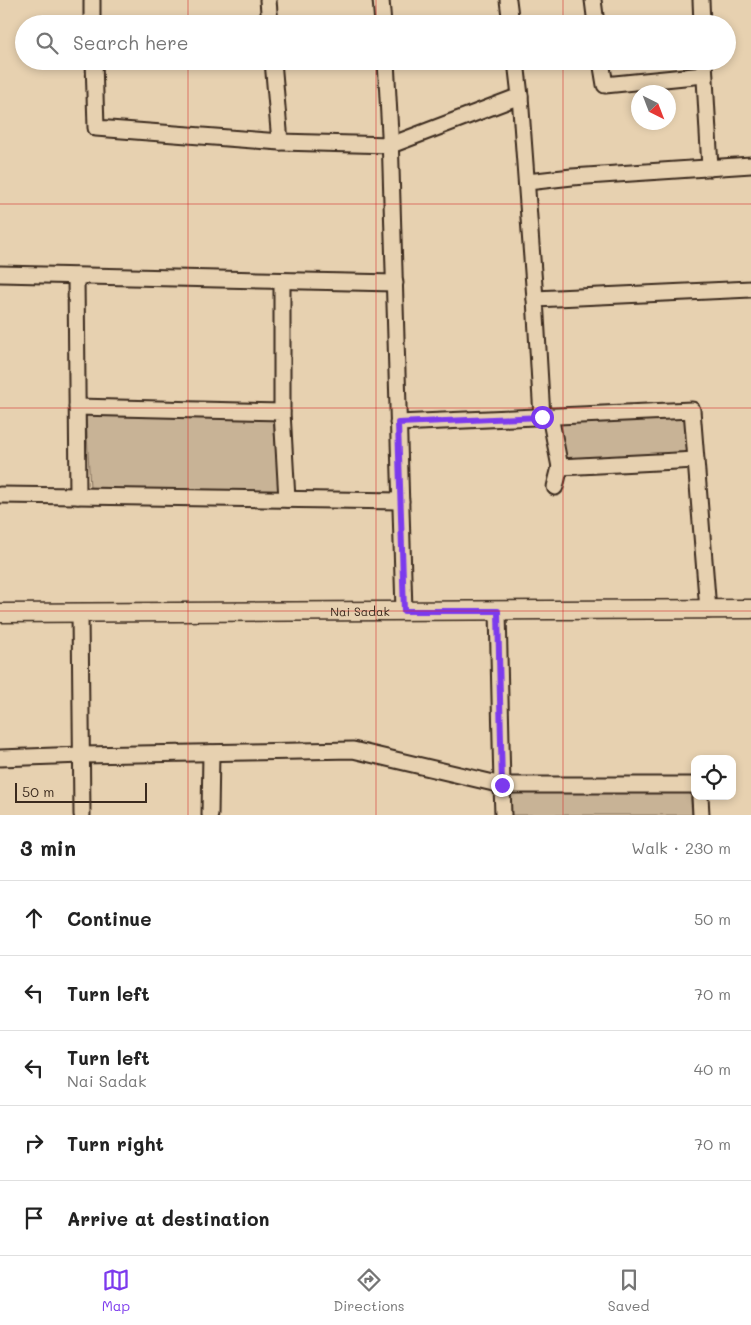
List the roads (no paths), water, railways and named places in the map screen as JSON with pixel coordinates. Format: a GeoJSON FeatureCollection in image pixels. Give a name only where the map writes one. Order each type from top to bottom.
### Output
{"type":"FeatureCollection","features":[{"type":"Feature","properties":{"kind":"street"},"geometry":{"type":"LineString","coordinates":[[92,0],[92,15]]}},
{"type":"Feature","properties":{"kind":"street"},"geometry":{"type":"LineString","coordinates":[[268,0],[269,15]]}},
{"type":"Feature","properties":{"kind":"street"},"geometry":{"type":"LineString","coordinates":[[381,0],[382,15]]}},
{"type":"Feature","properties":{"kind":"street"},"geometry":{"type":"LineString","coordinates":[[508,0],[510,15]]}},
{"type":"Feature","properties":{"kind":"street"},"geometry":{"type":"LineString","coordinates":[[593,0],[595,15]]}},
{"type":"Feature","properties":{"kind":"street"},"geometry":{"type":"LineString","coordinates":[[701,0],[702,15]]}},
{"type":"Feature","properties":{"kind":"street"},"geometry":{"type":"LineString","coordinates":[[94,70],[96,128],[280,142],[391,145],[520,96]]}},
{"type":"Feature","properties":{"kind":"street"},"geometry":{"type":"LineString","coordinates":[[274,70],[280,142]]}},
{"type":"Feature","properties":{"kind":"street"},"geometry":{"type":"LineString","coordinates":[[387,70],[391,145],[404,611]]}},
{"type":"Feature","properties":{"kind":"street"},"geometry":{"type":"LineString","coordinates":[[517,70],[546,416],[560,467],[555,487]]}},
{"type":"Feature","properties":{"kind":"street"},"geometry":{"type":"LineString","coordinates":[[602,70],[605,85],[692,70]]}},
{"type":"Feature","properties":{"kind":"street"},"geometry":{"type":"LineString","coordinates":[[704,70],[710,168]]}},
{"type":"Feature","properties":{"kind":"street"},"geometry":{"type":"LineString","coordinates":[[527,182],[572,177],[751,165]]}},
{"type":"Feature","properties":{"kind":"street"},"geometry":{"type":"LineString","coordinates":[[0,274],[395,283]]}},
{"type":"Feature","properties":{"kind":"street"},"geometry":{"type":"LineString","coordinates":[[76,276],[78,496]]}},
{"type":"Feature","properties":{"kind":"street"},"geometry":{"type":"LineString","coordinates":[[282,281],[282,412],[287,499]]}},
{"type":"Feature","properties":{"kind":"street"},"geometry":{"type":"LineString","coordinates":[[535,299],[751,289]]}},
{"type":"Feature","properties":{"kind":"street"},"geometry":{"type":"LineString","coordinates":[[77,407],[282,412]]}},
{"type":"Feature","properties":{"kind":"street"},"geometry":{"type":"LineString","coordinates":[[398,423],[692,410],[708,610]]}},
{"type":"Feature","properties":{"kind":"street"},"geometry":{"type":"LineString","coordinates":[[560,467],[696,460]]}},
{"type":"Feature","properties":{"kind":"street"},"geometry":{"type":"LineString","coordinates":[[0,495],[401,501]]}},
{"type":"Feature","properties":{"kind":"street","name":"Nai Sadak"},"geometry":{"type":"LineString","coordinates":[[0,613],[751,609]]}},
{"type":"Feature","properties":{"kind":"street"},"geometry":{"type":"LineString","coordinates":[[498,611],[503,815]]}},
{"type":"Feature","properties":{"kind":"street"},"geometry":{"type":"LineString","coordinates":[[80,613],[82,815]]}},
{"type":"Feature","properties":{"kind":"street"},"geometry":{"type":"LineString","coordinates":[[0,758],[353,750],[502,785],[691,785]]}},
{"type":"Feature","properties":{"kind":"street"},"geometry":{"type":"LineString","coordinates":[[210,815],[211,753]]}},
{"type":"Feature","properties":{"kind":"street"},"geometry":{"type":"LineString","coordinates":[[700,800],[700,815]]}}]}
